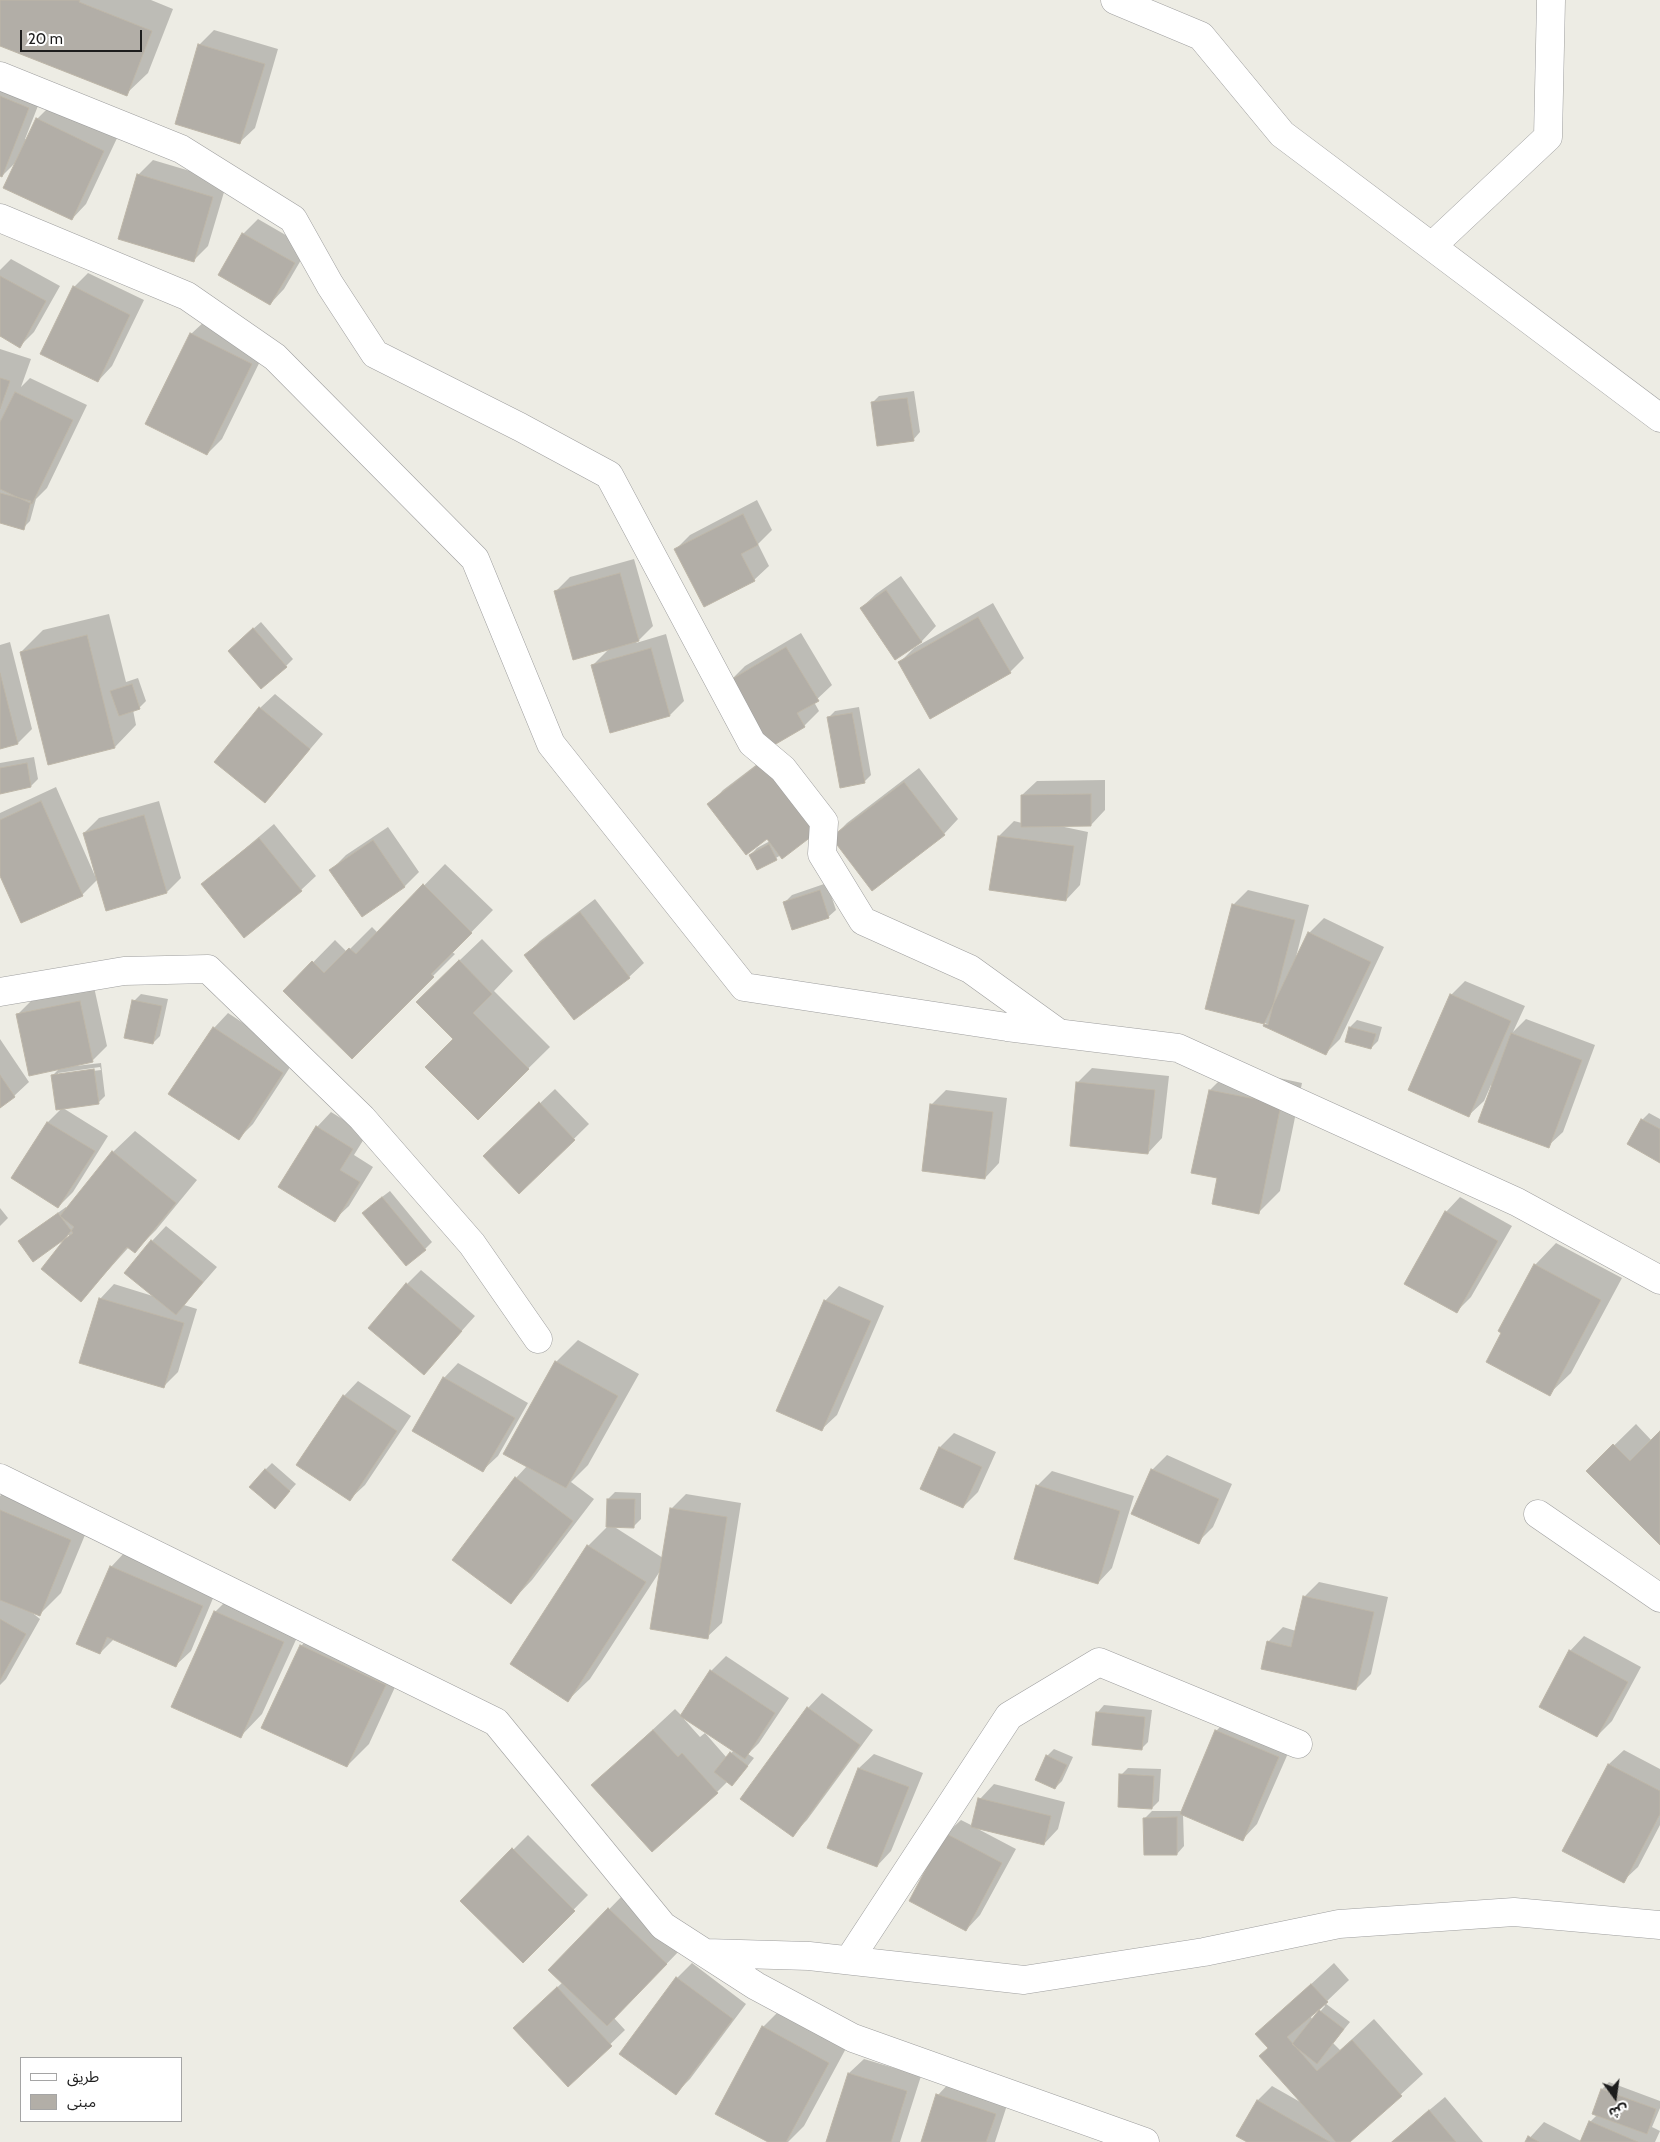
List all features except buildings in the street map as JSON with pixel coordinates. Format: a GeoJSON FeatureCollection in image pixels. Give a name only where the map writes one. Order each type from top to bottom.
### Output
{"type":"FeatureCollection","features":[{"type":"Feature","properties":{"kind":"street"},"geometry":{"type":"LineString","coordinates":[[1115,0],[1201,36],[1282,134],[1660,418]]}},
{"type":"Feature","properties":{"kind":"street"},"geometry":{"type":"LineString","coordinates":[[1432,246],[1548,137],[1551,0]]}},
{"type":"Feature","properties":{"kind":"street"},"geometry":{"type":"LineString","coordinates":[[0,76],[181,149],[292,219],[330,285],[375,354],[520,427],[608,476],[752,743],[783,769],[824,822],[822,854],[863,921],[970,969],[1060,1034]]}},
{"type":"Feature","properties":{"kind":"street"},"geometry":{"type":"LineString","coordinates":[[0,218],[187,296],[276,357],[475,559],[551,744],[744,987],[1060,1034],[1178,1048],[1517,1202],[1660,1280]]}},
{"type":"Feature","properties":{"kind":"street"},"geometry":{"type":"LineString","coordinates":[[0,992],[124,971],[208,969],[362,1118],[472,1244],[538,1339]]}},
{"type":"Feature","properties":{"kind":"street"},"geometry":{"type":"LineString","coordinates":[[0,1478],[496,1722],[663,1926],[756,1986],[853,2038],[1145,2142]]}},
{"type":"Feature","properties":{"kind":"street"},"geometry":{"type":"LineString","coordinates":[[1538,1514],[1660,1598]]}},
{"type":"Feature","properties":{"kind":"street"},"geometry":{"type":"LineString","coordinates":[[849,1960],[1009,1716],[1099,1662],[1298,1744]]}},
{"type":"Feature","properties":{"kind":"street"},"geometry":{"type":"LineString","coordinates":[[706,1953],[809,1956],[1024,1980],[1204,1952],[1339,1924],[1514,1912],[1660,1925]]}}]}
